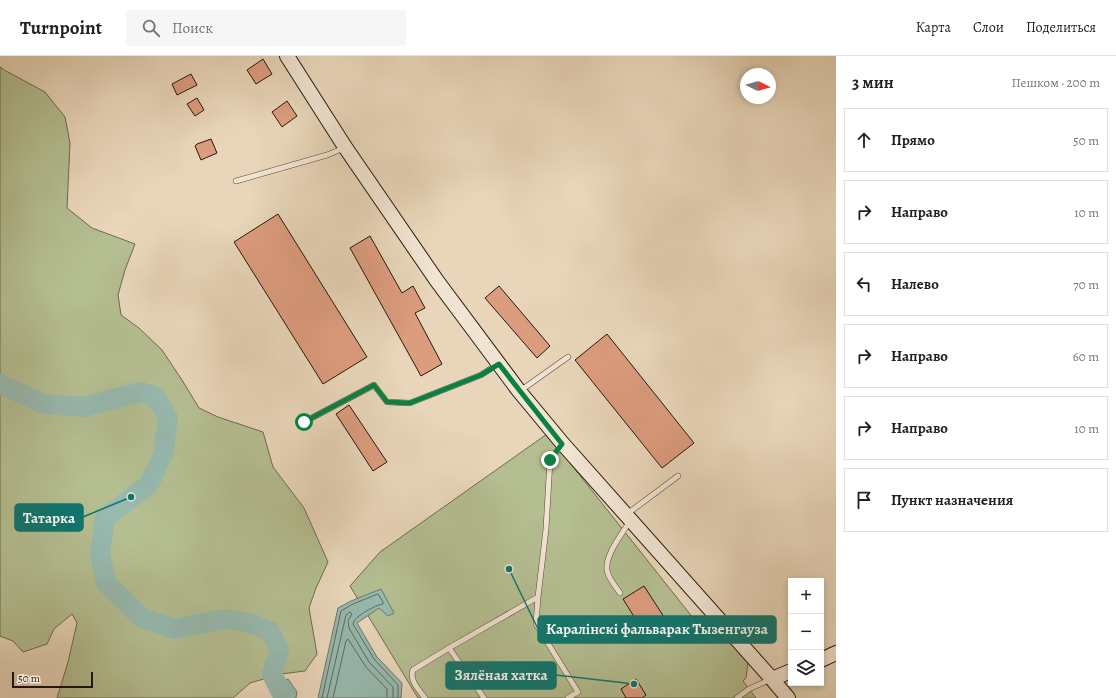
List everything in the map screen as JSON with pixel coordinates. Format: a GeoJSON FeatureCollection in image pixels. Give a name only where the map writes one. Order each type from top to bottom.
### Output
{"type":"FeatureCollection","features":[{"type":"Feature","properties":{"kind":"street"},"geometry":{"type":"LineString","coordinates":[[287,56],[345,147],[437,282],[520,391],[562,444],[788,698]]}},
{"type":"Feature","properties":{"kind":"street"},"geometry":{"type":"LineString","coordinates":[[824,659],[836,653]]}},
{"type":"Feature","properties":{"kind":"street"},"geometry":{"type":"LineString","coordinates":[[772,679],[788,673]]}},
{"type":"Feature","properties":{"kind":"lane"},"geometry":{"type":"LineString","coordinates":[[236,181],[345,147]]}},
{"type":"Feature","properties":{"kind":"lane"},"geometry":{"type":"LineString","coordinates":[[520,391],[568,357]]}},
{"type":"Feature","properties":{"kind":"lane"},"geometry":{"type":"LineString","coordinates":[[304,422],[374,385],[387,402],[410,403],[481,375],[499,364]]}},
{"type":"Feature","properties":{"kind":"lane"},"geometry":{"type":"LineString","coordinates":[[562,444],[550,460],[546,529],[536,624],[578,692],[568,698]]}},
{"type":"Feature","properties":{"kind":"lane"},"geometry":{"type":"LineString","coordinates":[[620,592],[610,577],[607,570],[607,564],[609,556],[628,518],[678,476]]}},
{"type":"Feature","properties":{"kind":"lane"},"geometry":{"type":"LineString","coordinates":[[425,698],[412,680],[411,674],[413,670],[538,597]]}},
{"type":"Feature","properties":{"kind":"lane"},"geometry":{"type":"LineString","coordinates":[[449,648],[484,698]]}},
{"type":"Feature","properties":{"kind":"lane"},"geometry":{"type":"LineString","coordinates":[[739,697],[749,689],[772,679]]}},
{"type":"Feature","properties":{"kind":"green space"},"geometry":{"type":"Polygon","coordinates":[[[0,67],[45,92],[65,117],[70,143],[67,208],[92,228],[135,244],[125,270],[118,295],[121,315],[139,328],[162,350],[199,408],[218,417],[263,432],[273,467],[304,508],[328,562],[309,608],[317,654],[305,671],[281,674],[250,683],[233,698],[57,698],[68,662],[77,623],[72,614],[54,629],[47,644],[23,652],[13,641],[0,636],[0,67]]]}},
{"type":"Feature","properties":{"kind":"green space"},"geometry":{"type":"Polygon","coordinates":[[[547,434],[705,633],[699,624],[703,622],[711,622],[719,628],[748,663],[746,678],[743,681],[756,698],[418,698],[350,586],[380,552],[547,434]]]}},
{"type":"Feature","properties":{"kind":"water"},"geometry":{"type":"Polygon","coordinates":[[[381,589],[394,613],[388,616],[379,608],[357,623],[377,657],[402,683],[401,698],[318,698],[338,608],[381,589]]]}},
{"type":"Feature","properties":{"kind":"water"},"geometry":{"type":"Polygon","coordinates":[[[288,679],[297,692],[296,698],[275,698],[272,687],[288,679]]]}},
{"type":"Feature","properties":{"kind":"building"},"geometry":{"type":"Polygon","coordinates":[[[263,59],[272,74],[256,84],[247,70],[263,59]]]}},
{"type":"Feature","properties":{"kind":"building"},"geometry":{"type":"Polygon","coordinates":[[[191,74],[197,85],[177,95],[172,84],[191,74]]]}},
{"type":"Feature","properties":{"kind":"building"},"geometry":{"type":"Polygon","coordinates":[[[197,98],[204,110],[195,116],[187,104],[197,98]]]}},
{"type":"Feature","properties":{"kind":"building"},"geometry":{"type":"Polygon","coordinates":[[[287,101],[297,116],[282,127],[272,112],[287,101]]]}},
{"type":"Feature","properties":{"kind":"building"},"geometry":{"type":"Polygon","coordinates":[[[211,139],[217,153],[201,160],[195,146],[211,139]]]}},
{"type":"Feature","properties":{"kind":"building"},"geometry":{"type":"Polygon","coordinates":[[[278,214],[367,357],[323,384],[234,242],[278,214]]]}},
{"type":"Feature","properties":{"kind":"building"},"geometry":{"type":"Polygon","coordinates":[[[370,236],[402,293],[413,286],[425,308],[415,313],[442,364],[421,376],[350,248],[370,236]]]}},
{"type":"Feature","properties":{"kind":"building"},"geometry":{"type":"Polygon","coordinates":[[[499,286],[550,346],[537,358],[485,298],[499,286]]]}},
{"type":"Feature","properties":{"kind":"building"},"geometry":{"type":"Polygon","coordinates":[[[607,334],[694,443],[662,468],[575,360],[607,334]]]}},
{"type":"Feature","properties":{"kind":"building"},"geometry":{"type":"Polygon","coordinates":[[[349,405],[387,462],[373,471],[336,414],[349,405]]]}},
{"type":"Feature","properties":{"kind":"building"},"geometry":{"type":"Polygon","coordinates":[[[644,586],[664,617],[643,631],[623,599],[644,586]]]}},
{"type":"Feature","properties":{"kind":"building"},"geometry":{"type":"Polygon","coordinates":[[[636,679],[646,695],[642,698],[626,698],[621,689],[636,679]]]}},
{"type":"Feature","properties":{"kind":"waterway"},"geometry":{"type":"LineString","coordinates":[[0,384],[44,404],[84,407],[140,392],[155,396],[168,418],[163,455],[149,484],[105,518],[100,553],[106,583],[141,617],[175,629],[224,619],[249,623],[270,631],[279,650],[272,674],[284,698]]}},
{"type":"Feature","properties":{"kind":"place","name":"Татарка"},"geometry":{"type":"Point","coordinates":[131,497]}},
{"type":"Feature","properties":{"kind":"place","name":"Каралінскі фальварак Тызенгауза"},"geometry":{"type":"Point","coordinates":[509,569]}},
{"type":"Feature","properties":{"kind":"place","name":"Зялёная хатка"},"geometry":{"type":"Point","coordinates":[634,684]}},
{"type":"Feature","properties":{"kind":"route"},"geometry":{"type":"LineString","coordinates":[[304,422],[374,385],[387,402],[410,403],[481,375],[499,364],[562,444],[550,460]]}}]}
